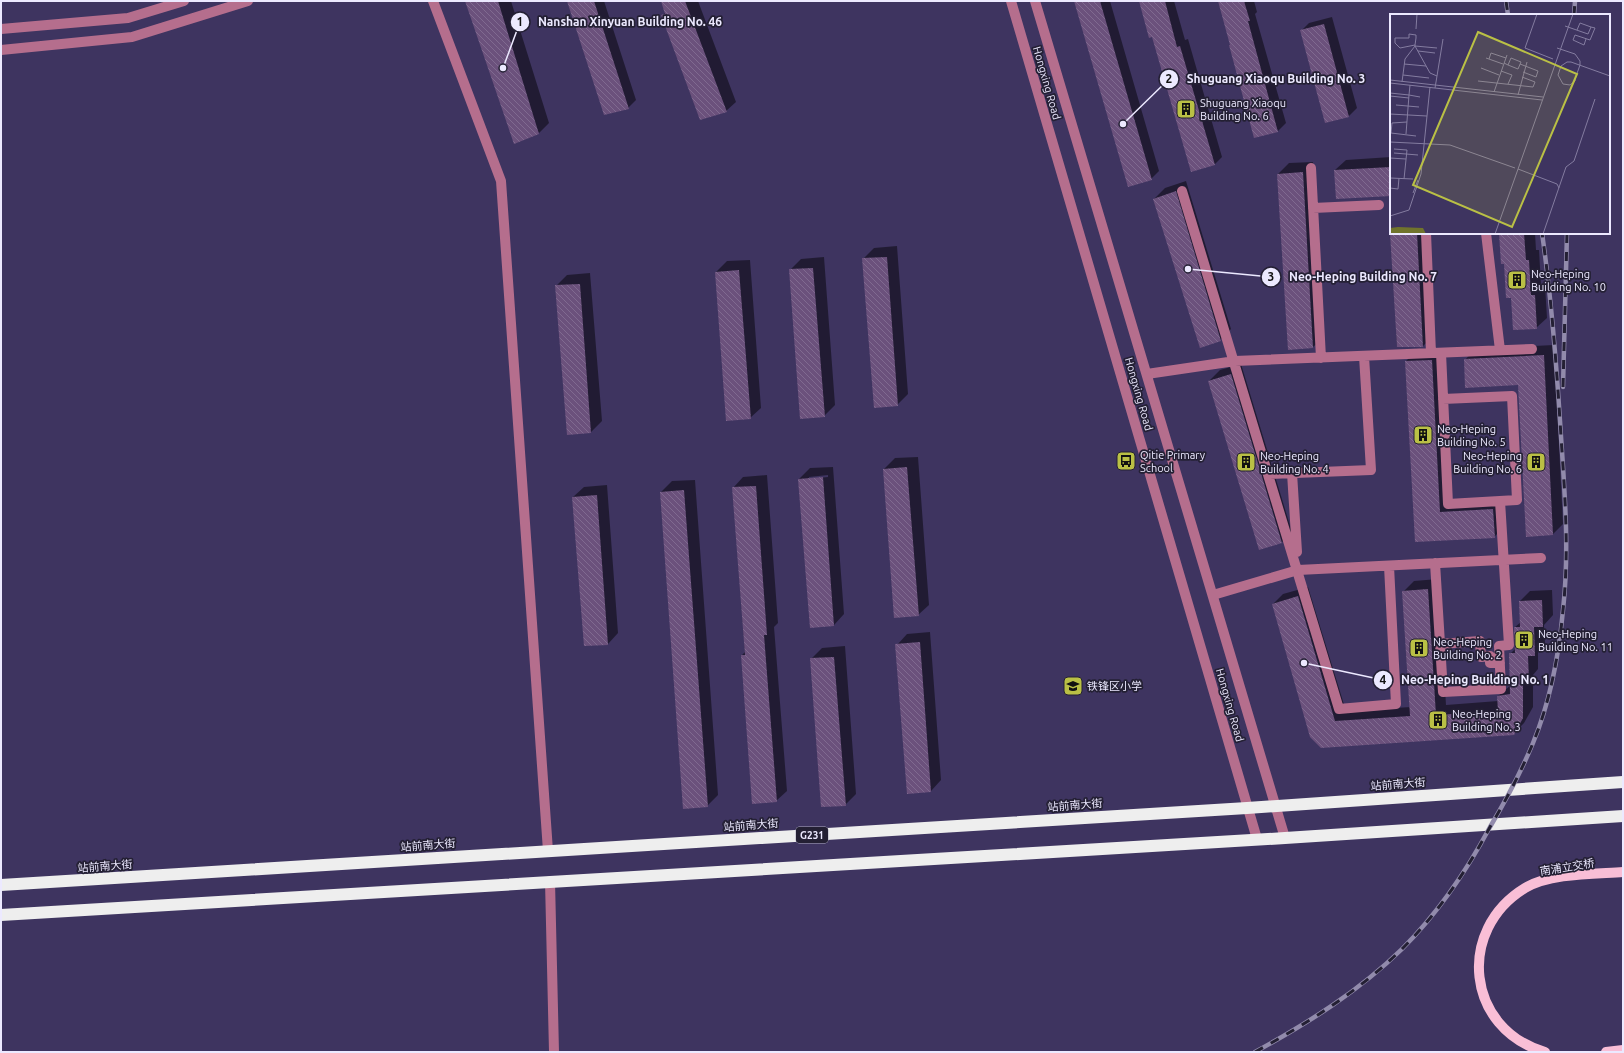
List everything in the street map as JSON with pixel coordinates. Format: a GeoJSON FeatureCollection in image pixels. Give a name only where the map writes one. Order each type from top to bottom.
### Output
{"type":"FeatureCollection","features":[{"type":"Feature","properties":{"kind":"highway","name":"站前南大街"},"geometry":{"type":"LineString","coordinates":[[1,885],[1247,808],[1623,782]]}},
{"type":"Feature","properties":{"kind":"highway"},"geometry":{"type":"LineString","coordinates":[[1,915],[1285,838],[1623,816]]}},
{"type":"Feature","properties":{"kind":"main road","name":"南浦立交桥"},"geometry":{"type":"LineString","coordinates":[[1545,1052],[1531,1048],[1513,1037],[1500,1024],[1488,1007],[1480,985],[1478,966],[1480,946],[1487,928],[1497,911],[1511,898],[1527,887],[1545,880],[1623,872]]}},
{"type":"Feature","properties":{"kind":"main road"},"geometry":{"type":"LineString","coordinates":[[1606,1052],[1623,1050]]}},
{"type":"Feature","properties":{"kind":"street"},"geometry":{"type":"LineString","coordinates":[[1,29],[128,18],[184,1]]}},
{"type":"Feature","properties":{"kind":"street"},"geometry":{"type":"LineString","coordinates":[[1,50],[132,37],[248,1]]}},
{"type":"Feature","properties":{"kind":"street"},"geometry":{"type":"LineString","coordinates":[[433,1],[501,181],[548,851]]}},
{"type":"Feature","properties":{"kind":"street","name":"Hongxing Road"},"geometry":{"type":"LineString","coordinates":[[1011,1],[1257,839]]}},
{"type":"Feature","properties":{"kind":"street","name":"Hongxing Road"},"geometry":{"type":"LineString","coordinates":[[1035,1],[1285,838]]}},
{"type":"Feature","properties":{"kind":"street"},"geometry":{"type":"LineString","coordinates":[[1311,168],[1321,358]]}},
{"type":"Feature","properties":{"kind":"street"},"geometry":{"type":"LineString","coordinates":[[1182,191],[1235,361],[1339,709],[1396,704],[1388,566]]}},
{"type":"Feature","properties":{"kind":"street"},"geometry":{"type":"LineString","coordinates":[[1313,208],[1379,205]]}},
{"type":"Feature","properties":{"kind":"street"},"geometry":{"type":"LineString","coordinates":[[1426,234],[1436,353],[1443,399],[1448,504],[1517,500],[1512,396],[1443,399]]}},
{"type":"Feature","properties":{"kind":"street"},"geometry":{"type":"LineString","coordinates":[[1486,234],[1500,350]]}},
{"type":"Feature","properties":{"kind":"street"},"geometry":{"type":"LineString","coordinates":[[1147,374],[1235,361],[1532,348]]}},
{"type":"Feature","properties":{"kind":"street"},"geometry":{"type":"LineString","coordinates":[[1269,474],[1371,470],[1364,356]]}},
{"type":"Feature","properties":{"kind":"street"},"geometry":{"type":"LineString","coordinates":[[1292,473],[1298,570]]}},
{"type":"Feature","properties":{"kind":"street"},"geometry":{"type":"LineString","coordinates":[[1435,563],[1443,692],[1501,689],[1498,646],[1509,646],[1500,501]]}},
{"type":"Feature","properties":{"kind":"street"},"geometry":{"type":"LineString","coordinates":[[1213,595],[1298,570],[1541,558]]}},
{"type":"Feature","properties":{"kind":"street"},"geometry":{"type":"LineString","coordinates":[[1440,644],[1480,641],[1481,657],[1490,656],[1490,664],[1500,663]]}},
{"type":"Feature","properties":{"kind":"street"},"geometry":{"type":"LineString","coordinates":[[550,881],[554,1052]]}},
{"type":"Feature","properties":{"kind":"building"},"geometry":{"type":"Polygon","coordinates":[[[465,1],[498,1],[539,134],[514,144],[465,1]]]}},
{"type":"Feature","properties":{"kind":"building"},"geometry":{"type":"Polygon","coordinates":[[[567,1],[594,1],[629,109],[604,115],[567,1]]]}},
{"type":"Feature","properties":{"kind":"building"},"geometry":{"type":"Polygon","coordinates":[[[661,1],[685,1],[727,112],[700,120],[661,15],[665,14],[661,1]]]}},
{"type":"Feature","properties":{"kind":"building"},"geometry":{"type":"Polygon","coordinates":[[[1074,1],[1100,1],[1152,180],[1128,187],[1074,1]]]}},
{"type":"Feature","properties":{"kind":"building","name":"Shuguang Xiaoqu Building No. 6"},"geometry":{"type":"Polygon","coordinates":[[[1139,1],[1165,1],[1177,47],[1180,46],[1215,165],[1191,172],[1152,37],[1149,38],[1139,1]]]}},
{"type":"Feature","properties":{"kind":"building"},"geometry":{"type":"Polygon","coordinates":[[[1218,1],[1244,1],[1278,132],[1254,138],[1218,1]]]}},
{"type":"Feature","properties":{"kind":"building"},"geometry":{"type":"Polygon","coordinates":[[[1324,24],[1349,117],[1325,123],[1300,30],[1324,24]]]}},
{"type":"Feature","properties":{"kind":"building"},"geometry":{"type":"Polygon","coordinates":[[[1390,167],[1390,196],[1336,199],[1334,170],[1390,167]]]}},
{"type":"Feature","properties":{"kind":"building"},"geometry":{"type":"Polygon","coordinates":[[[1303,172],[1313,348],[1288,350],[1277,174],[1303,172]]]}},
{"type":"Feature","properties":{"kind":"building"},"geometry":{"type":"Polygon","coordinates":[[[1176,191],[1221,341],[1200,348],[1153,199],[1176,191]]]}},
{"type":"Feature","properties":{"kind":"building"},"geometry":{"type":"Polygon","coordinates":[[[1390,234],[1417,234],[1423,347],[1397,347],[1390,234]]]}},
{"type":"Feature","properties":{"kind":"building","name":"Neo-Heping Building No. 10"},"geometry":{"type":"Polygon","coordinates":[[[1499,234],[1524,234],[1526,260],[1529,260],[1531,295],[1535,295],[1537,329],[1513,330],[1511,298],[1506,298],[1504,264],[1501,264],[1499,234]]]}},
{"type":"Feature","properties":{"kind":"building"},"geometry":{"type":"Polygon","coordinates":[[[887,257],[898,406],[874,408],[862,258],[887,257]]]}},
{"type":"Feature","properties":{"kind":"building"},"geometry":{"type":"Polygon","coordinates":[[[813,268],[825,417],[800,419],[789,269],[813,268]]]}},
{"type":"Feature","properties":{"kind":"building"},"geometry":{"type":"Polygon","coordinates":[[[739,270],[751,419],[726,421],[715,272],[739,270]]]}},
{"type":"Feature","properties":{"kind":"building"},"geometry":{"type":"Polygon","coordinates":[[[580,284],[591,433],[567,435],[555,285],[580,284]]]}},
{"type":"Feature","properties":{"kind":"building","name":"Neo-Heping Building No. 6"},"geometry":{"type":"Polygon","coordinates":[[[1544,355],[1553,535],[1526,537],[1518,385],[1465,388],[1464,359],[1544,355]]]}},
{"type":"Feature","properties":{"kind":"building","name":"Neo-Heping Building No. 5"},"geometry":{"type":"Polygon","coordinates":[[[1432,360],[1440,512],[1493,509],[1495,538],[1415,542],[1405,361],[1432,360]]]}},
{"type":"Feature","properties":{"kind":"building","name":"Neo-Heping Building No. 4"},"geometry":{"type":"Polygon","coordinates":[[[1231,374],[1282,543],[1259,550],[1208,381],[1231,374]]]}},
{"type":"Feature","properties":{"kind":"building"},"geometry":{"type":"Polygon","coordinates":[[[907,467],[919,616],[894,618],[883,469],[907,467]]]}},
{"type":"Feature","properties":{"kind":"building"},"geometry":{"type":"Polygon","coordinates":[[[823,477],[834,626],[810,628],[798,479],[823,477]]]}},
{"type":"Feature","properties":{"kind":"building"},"geometry":{"type":"Polygon","coordinates":[[[756,486],[767,635],[764,635],[777,802],[752,804],[741,655],[745,655],[732,487],[756,486]]]}},
{"type":"Feature","properties":{"kind":"building"},"geometry":{"type":"Polygon","coordinates":[[[684,490],[708,807],[683,809],[660,492],[684,490]]]}},
{"type":"Feature","properties":{"kind":"building"},"geometry":{"type":"Polygon","coordinates":[[[597,495],[608,645],[584,646],[572,497],[597,495]]]}},
{"type":"Feature","properties":{"kind":"building"},"geometry":{"type":"Polygon","coordinates":[[[1428,589],[1436,715],[1498,711],[1497,696],[1510,694],[1509,653],[1515,653],[1514,627],[1520,627],[1519,601],[1542,600],[1543,627],[1534,627],[1535,656],[1528,656],[1529,681],[1523,681],[1523,718],[1514,735],[1321,748],[1310,737],[1272,604],[1298,596],[1335,721],[1410,716],[1402,591],[1428,589]]]}},
{"type":"Feature","properties":{"kind":"building"},"geometry":{"type":"Polygon","coordinates":[[[920,642],[931,792],[907,794],[895,644],[920,642]]]}},
{"type":"Feature","properties":{"kind":"building"},"geometry":{"type":"Polygon","coordinates":[[[834,657],[846,806],[821,807],[810,658],[834,657]]]}},
{"type":"Feature","properties":{"kind":"railway"},"geometry":{"type":"LineString","coordinates":[[1506,1],[1508,14]]}},
{"type":"Feature","properties":{"kind":"railway"},"geometry":{"type":"LineString","coordinates":[[1574,14],[1575,1]]}},
{"type":"Feature","properties":{"kind":"railway"},"geometry":{"type":"LineString","coordinates":[[1255,1052],[1294,1030],[1351,992],[1386,964],[1428,921],[1461,876],[1481,844],[1518,775],[1539,727],[1549,695],[1559,644],[1566,563],[1565,492],[1557,374],[1551,303],[1542,234]]}},
{"type":"Feature","properties":{"kind":"railway"},"geometry":{"type":"LineString","coordinates":[[1563,387],[1567,234]]}},
{"type":"Feature","properties":{"kind":"place","name":"Nanshan Xinyuan Building No. 46"},"geometry":{"type":"Point","coordinates":[503,68]}},
{"type":"Feature","properties":{"kind":"place","name":"Shuguang Xiaoqu Building No. 6"},"geometry":{"type":"Point","coordinates":[1186,109]}},
{"type":"Feature","properties":{"kind":"place","name":"Shuguang Xiaoqu Building No. 3"},"geometry":{"type":"Point","coordinates":[1123,124]}},
{"type":"Feature","properties":{"kind":"place","name":"Neo-Heping Building No. 7"},"geometry":{"type":"Point","coordinates":[1188,269]}},
{"type":"Feature","properties":{"kind":"place","name":"Neo-Heping Building No. 10"},"geometry":{"type":"Point","coordinates":[1517,280]}},
{"type":"Feature","properties":{"kind":"place","name":"Neo-Heping Building No. 5"},"geometry":{"type":"Point","coordinates":[1423,435]}},
{"type":"Feature","properties":{"kind":"place","name":"Qitie Primary School"},"geometry":{"type":"Point","coordinates":[1126,461]}},
{"type":"Feature","properties":{"kind":"place","name":"Neo-Heping Building No. 4"},"geometry":{"type":"Point","coordinates":[1246,462]}},
{"type":"Feature","properties":{"kind":"place","name":"Neo-Heping Building No. 6"},"geometry":{"type":"Point","coordinates":[1536,462]}},
{"type":"Feature","properties":{"kind":"place","name":"Neo-Heping Building No. 11"},"geometry":{"type":"Point","coordinates":[1524,640]}},
{"type":"Feature","properties":{"kind":"place","name":"Neo-Heping Building No. 2"},"geometry":{"type":"Point","coordinates":[1419,648]}},
{"type":"Feature","properties":{"kind":"place","name":"Neo-Heping Building No. 1"},"geometry":{"type":"Point","coordinates":[1304,663]}},
{"type":"Feature","properties":{"kind":"place","name":"铁锋区小学"},"geometry":{"type":"Point","coordinates":[1073,686]}},
{"type":"Feature","properties":{"kind":"place","name":"Neo-Heping Building No. 3"},"geometry":{"type":"Point","coordinates":[1438,720]}}]}
